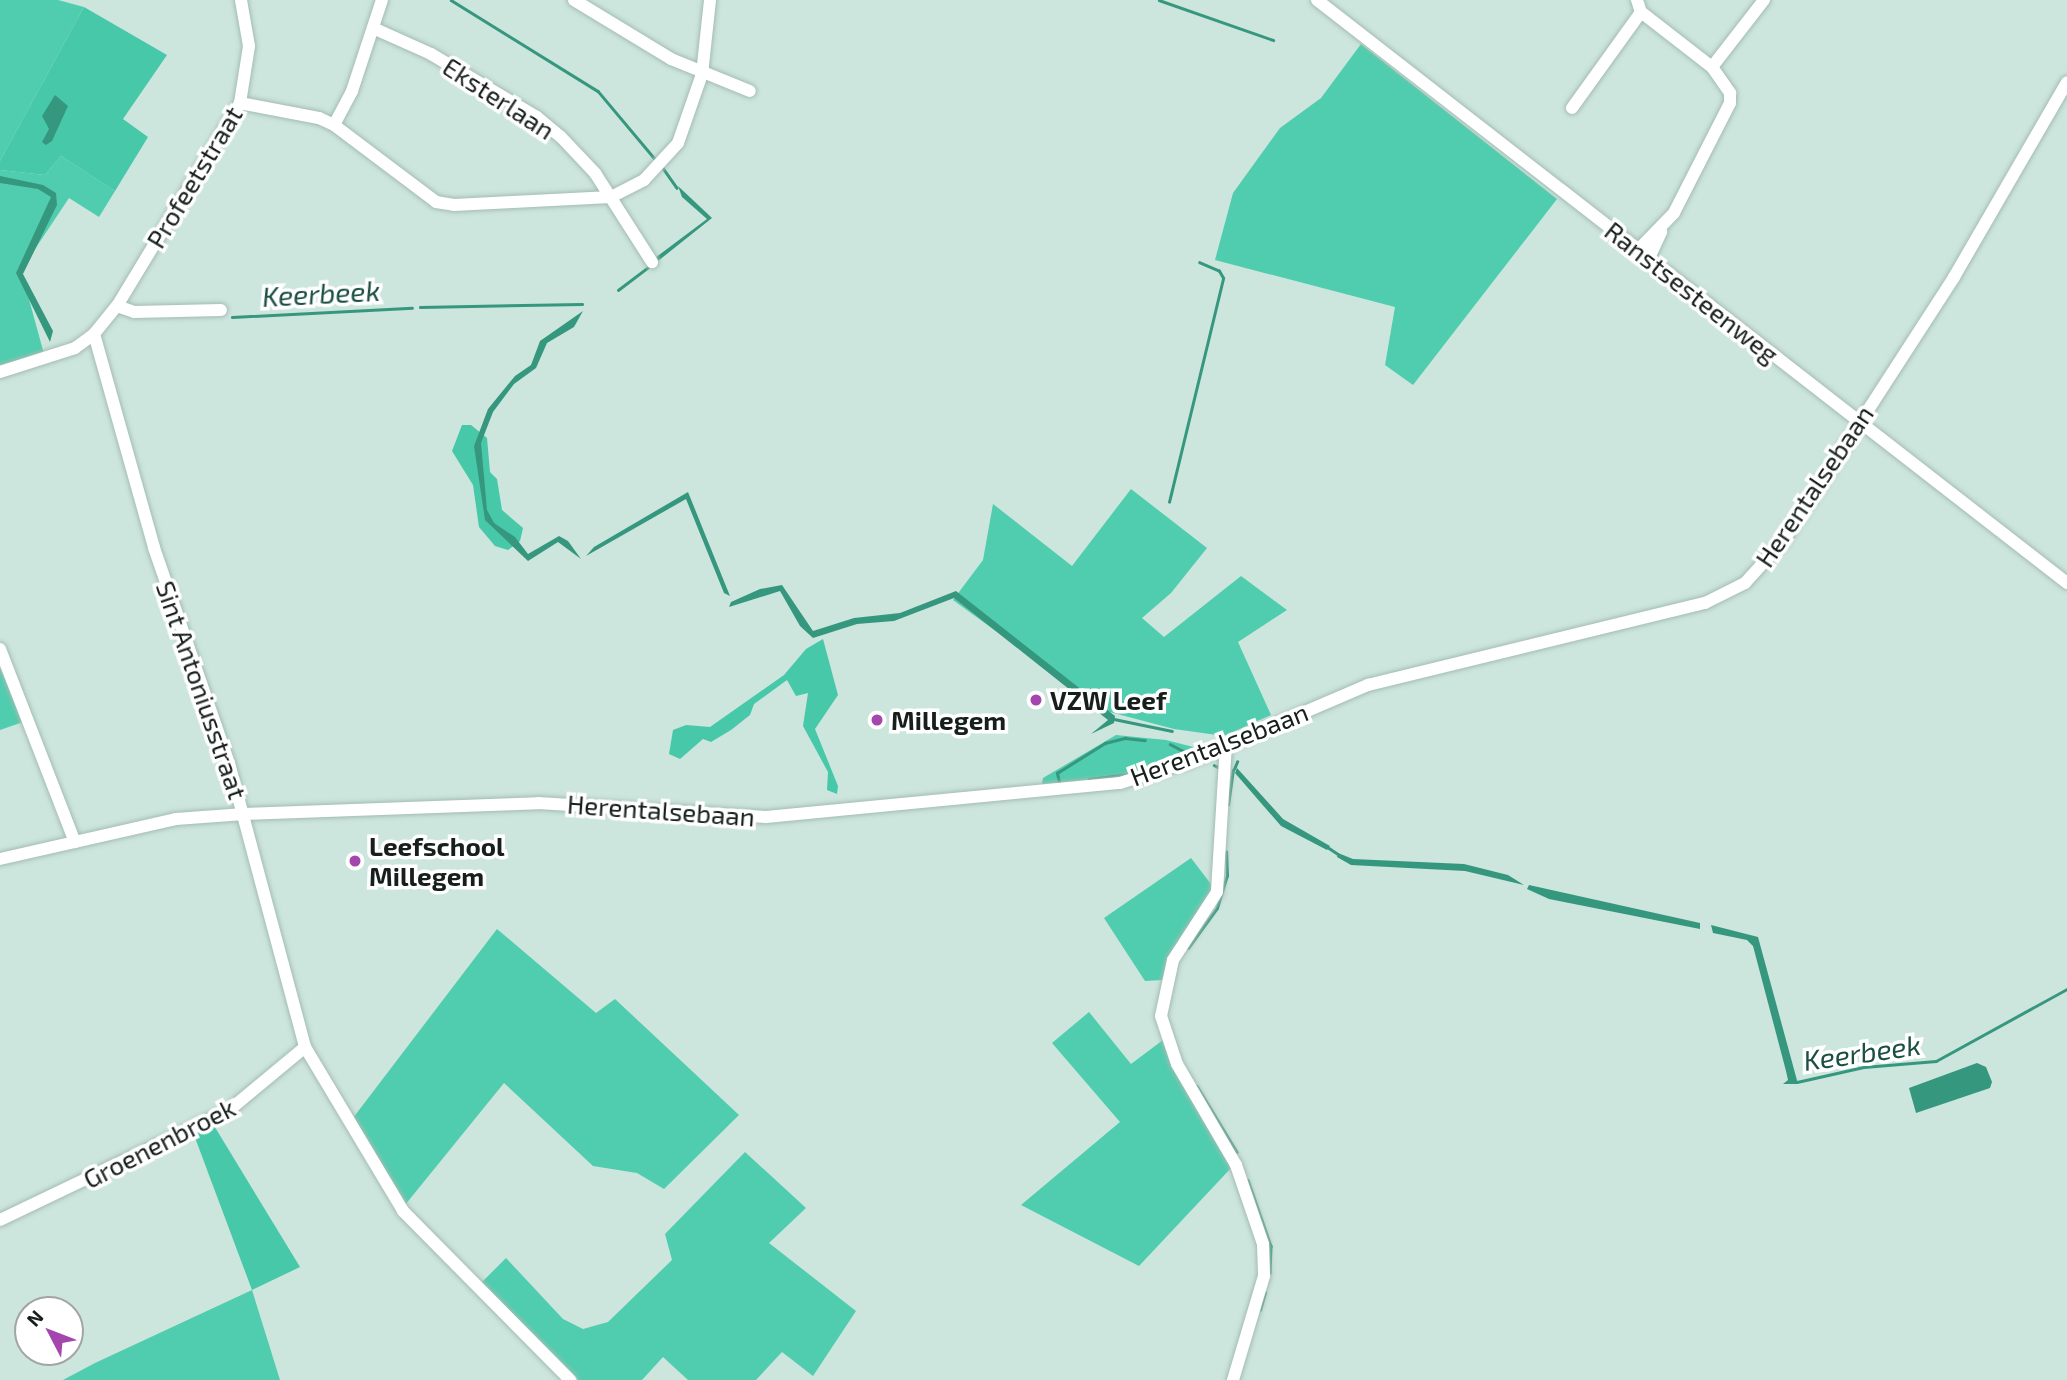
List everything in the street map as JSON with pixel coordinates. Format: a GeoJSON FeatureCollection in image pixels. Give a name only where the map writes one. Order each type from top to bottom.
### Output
{"type":"FeatureCollection","features":[{"type":"Feature","properties":{"kind":"street","name":"Profeetstraat"},"geometry":{"type":"LineString","coordinates":[[0,372],[59,357],[94,334],[117,306],[240,103],[249,46],[241,0]]}},
{"type":"Feature","properties":{"kind":"street"},"geometry":{"type":"LineString","coordinates":[[334,125],[352,91],[382,0]]}},
{"type":"Feature","properties":{"kind":"street"},"geometry":{"type":"LineString","coordinates":[[575,0],[702,74],[750,91]]}},
{"type":"Feature","properties":{"kind":"street"},"geometry":{"type":"LineString","coordinates":[[240,103],[319,118],[334,125],[422,195],[436,202],[495,204],[611,197],[644,180],[678,143],[702,74],[710,0]]}},
{"type":"Feature","properties":{"kind":"street","name":"Ranstsesteenweg"},"geometry":{"type":"LineString","coordinates":[[1317,0],[2067,583]]}},
{"type":"Feature","properties":{"kind":"street"},"geometry":{"type":"LineString","coordinates":[[1712,66],[1764,0]]}},
{"type":"Feature","properties":{"kind":"street"},"geometry":{"type":"LineString","coordinates":[[1572,107],[1639,6],[1712,66],[1730,93],[1730,103],[1661,232],[1643,254]]}},
{"type":"Feature","properties":{"kind":"street","name":"Eksterlaan"},"geometry":{"type":"LineString","coordinates":[[373,28],[430,54],[537,117],[574,150],[611,197],[652,262]]}},
{"type":"Feature","properties":{"kind":"street","name":"Herentalsebaan"},"geometry":{"type":"LineString","coordinates":[[0,859],[176,819],[244,814],[548,803],[766,817],[1120,783],[1161,772],[1368,685],[1665,616],[1734,590],[1784,540],[1954,277],[2067,82]]}},
{"type":"Feature","properties":{"kind":"street"},"geometry":{"type":"LineString","coordinates":[[117,306],[134,312],[221,310]]}},
{"type":"Feature","properties":{"kind":"street","name":"Sint Antoniusstraat"},"geometry":{"type":"LineString","coordinates":[[94,334],[154,548],[244,814],[305,1047],[403,1211],[570,1380]]}},
{"type":"Feature","properties":{"kind":"street"},"geometry":{"type":"LineString","coordinates":[[0,649],[75,842]]}},
{"type":"Feature","properties":{"kind":"street"},"geometry":{"type":"LineString","coordinates":[[1226,744],[1217,892],[1173,960],[1161,1016],[1177,1064],[1224,1138],[1249,1198],[1263,1244],[1264,1276],[1233,1380]]}},
{"type":"Feature","properties":{"kind":"street","name":"Groenenbroek"},"geometry":{"type":"LineString","coordinates":[[0,1220],[217,1117],[264,1085],[305,1047]]}},
{"type":"Feature","properties":{"kind":"shaded area"},"geometry":{"type":"Polygon","coordinates":[[[0,0],[58,0],[84,7],[0,161],[0,0]]]}},
{"type":"Feature","properties":{"kind":"shaded area"},"geometry":{"type":"Polygon","coordinates":[[[84,7],[167,55],[123,119],[148,137],[115,191],[61,156],[45,175],[0,170],[0,161],[84,7]]]}},
{"type":"Feature","properties":{"kind":"shaded area"},"geometry":{"type":"Polygon","coordinates":[[[1361,44],[1557,199],[1413,385],[1385,365],[1395,307],[1215,260],[1233,193],[1280,128],[1321,98],[1361,44]]]}},
{"type":"Feature","properties":{"kind":"shaded area"},"geometry":{"type":"Polygon","coordinates":[[[55,95],[68,106],[52,141],[46,145],[42,142],[49,129],[42,116],[55,95]]]}},
{"type":"Feature","properties":{"kind":"shaded area"},"geometry":{"type":"Polygon","coordinates":[[[61,156],[115,191],[99,217],[69,198],[21,270],[44,354],[0,365],[0,170],[45,175],[61,156]]]}},
{"type":"Feature","properties":{"kind":"shaded area"},"geometry":{"type":"Polygon","coordinates":[[[0,176],[43,185],[56,193],[57,205],[23,274],[53,331],[50,342],[16,273],[51,197],[38,189],[0,183],[0,176]]]}},
{"type":"Feature","properties":{"kind":"shaded area"},"geometry":{"type":"Polygon","coordinates":[[[678,186],[712,218],[658,261],[655,258],[707,219],[682,197],[678,186]]]}},
{"type":"Feature","properties":{"kind":"shaded area"},"geometry":{"type":"Polygon","coordinates":[[[583,311],[574,327],[547,343],[536,368],[514,384],[493,412],[481,443],[487,510],[494,523],[515,537],[528,554],[559,536],[568,541],[581,559],[558,542],[528,561],[485,520],[474,446],[488,409],[515,376],[531,365],[540,341],[583,311]]]}},
{"type":"Feature","properties":{"kind":"shaded area"},"geometry":{"type":"Polygon","coordinates":[[[462,425],[471,425],[487,438],[490,472],[497,479],[502,510],[523,528],[520,541],[508,550],[495,546],[479,527],[473,485],[452,451],[462,425]]]}},
{"type":"Feature","properties":{"kind":"shaded area"},"geometry":{"type":"Polygon","coordinates":[[[1131,489],[1207,548],[1171,593],[1142,618],[1164,637],[1241,576],[1287,610],[1238,642],[1271,715],[1224,736],[1174,729],[1106,711],[953,600],[983,560],[993,504],[1072,566],[1131,489]]]}},
{"type":"Feature","properties":{"kind":"shaded area"},"geometry":{"type":"Polygon","coordinates":[[[688,492],[730,596],[724,593],[686,499],[586,556],[594,547],[688,492]]]}},
{"type":"Feature","properties":{"kind":"shaded area"},"geometry":{"type":"Polygon","coordinates":[[[782,585],[813,631],[854,618],[900,613],[956,591],[1115,716],[1114,723],[1091,734],[1108,720],[954,598],[894,621],[857,624],[813,638],[800,626],[780,591],[729,607],[731,602],[760,589],[782,585]]]}},
{"type":"Feature","properties":{"kind":"shaded area"},"geometry":{"type":"Polygon","coordinates":[[[823,639],[838,695],[815,729],[838,786],[837,794],[827,790],[828,772],[803,726],[808,693],[796,696],[787,680],[754,704],[750,715],[731,730],[711,742],[703,739],[680,759],[669,754],[673,730],[686,725],[710,727],[784,675],[806,649],[823,639]]]}},
{"type":"Feature","properties":{"kind":"shaded area"},"geometry":{"type":"Polygon","coordinates":[[[0,668],[23,722],[0,730],[0,668]]]}},
{"type":"Feature","properties":{"kind":"shaded area"},"geometry":{"type":"Polygon","coordinates":[[[1116,735],[1166,740],[1201,749],[1127,776],[1042,784],[1043,778],[1116,735]]]}},
{"type":"Feature","properties":{"kind":"shaded area"},"geometry":{"type":"Polygon","coordinates":[[[1237,768],[1283,819],[1330,846],[1327,850],[1281,826],[1235,773],[1237,768]]]}},
{"type":"Feature","properties":{"kind":"shaded area"},"geometry":{"type":"Polygon","coordinates":[[[1338,853],[1353,859],[1464,864],[1508,875],[1524,885],[1465,871],[1351,865],[1337,857],[1338,853]]]}},
{"type":"Feature","properties":{"kind":"shaded area"},"geometry":{"type":"Polygon","coordinates":[[[1191,858],[1214,888],[1173,950],[1162,980],[1145,981],[1104,918],[1191,858]]]}},
{"type":"Feature","properties":{"kind":"shaded area"},"geometry":{"type":"Polygon","coordinates":[[[1529,885],[1700,923],[1700,929],[1549,899],[1527,889],[1529,885]]]}},
{"type":"Feature","properties":{"kind":"shaded area"},"geometry":{"type":"Polygon","coordinates":[[[1711,925],[1758,937],[1798,1084],[1783,1084],[1788,1080],[1753,946],[1747,940],[1713,933],[1711,925]]]}},
{"type":"Feature","properties":{"kind":"shaded area"},"geometry":{"type":"Polygon","coordinates":[[[497,929],[596,1013],[615,999],[739,1115],[664,1189],[637,1173],[593,1166],[504,1083],[405,1205],[353,1118],[497,929]]]}},
{"type":"Feature","properties":{"kind":"shaded area"},"geometry":{"type":"Polygon","coordinates":[[[1089,1012],[1131,1064],[1163,1040],[1232,1167],[1139,1266],[1021,1205],[1120,1122],[1052,1043],[1089,1012]]]}},
{"type":"Feature","properties":{"kind":"shaded area"},"geometry":{"type":"Polygon","coordinates":[[[1977,1063],[1986,1067],[1992,1082],[1990,1088],[1916,1113],[1909,1088],[1977,1063]]]}},
{"type":"Feature","properties":{"kind":"shaded area"},"geometry":{"type":"Polygon","coordinates":[[[213,1124],[300,1267],[252,1290],[194,1135],[213,1124]]]}},
{"type":"Feature","properties":{"kind":"shaded area"},"geometry":{"type":"Polygon","coordinates":[[[745,1152],[806,1208],[769,1243],[856,1311],[813,1376],[782,1352],[756,1380],[688,1380],[663,1357],[642,1380],[578,1380],[481,1283],[506,1258],[563,1319],[583,1329],[608,1322],[672,1260],[665,1234],[745,1152]]]}},
{"type":"Feature","properties":{"kind":"shaded area"},"geometry":{"type":"Polygon","coordinates":[[[252,1290],[280,1380],[63,1380],[95,1363],[252,1290]]]}},
{"type":"Feature","properties":{"kind":"waterway"},"geometry":{"type":"LineString","coordinates":[[451,0],[598,91],[656,160]]}},
{"type":"Feature","properties":{"kind":"waterway"},"geometry":{"type":"LineString","coordinates":[[1159,0],[1273,40]]}},
{"type":"Feature","properties":{"kind":"waterway"},"geometry":{"type":"LineString","coordinates":[[663,168],[677,188]]}},
{"type":"Feature","properties":{"kind":"waterway"},"geometry":{"type":"LineString","coordinates":[[1169,502],[1223,278],[1219,271],[1200,263]]}},
{"type":"Feature","properties":{"kind":"waterway"},"geometry":{"type":"LineString","coordinates":[[618,290],[651,265]]}},
{"type":"Feature","properties":{"kind":"waterway","name":"Keerbeek"},"geometry":{"type":"LineString","coordinates":[[420,307],[582,304]]}},
{"type":"Feature","properties":{"kind":"waterway","name":"Keerbeek"},"geometry":{"type":"LineString","coordinates":[[232,317],[412,308]]}},
{"type":"Feature","properties":{"kind":"waterway","name":"Keerbeek"},"geometry":{"type":"LineString","coordinates":[[1114,719],[1172,731]]}},
{"type":"Feature","properties":{"kind":"waterway"},"geometry":{"type":"LineString","coordinates":[[1059,782],[1057,773],[1105,743],[1125,738],[1145,740]]}},
{"type":"Feature","properties":{"kind":"waterway","name":"Keerbeek"},"geometry":{"type":"LineString","coordinates":[[1170,744],[1185,752]]}},
{"type":"Feature","properties":{"kind":"waterway"},"geometry":{"type":"LineString","coordinates":[[1168,762],[1182,754]]}},
{"type":"Feature","properties":{"kind":"waterway"},"geometry":{"type":"LineString","coordinates":[[1234,769],[1237,762]]}},
{"type":"Feature","properties":{"kind":"waterway","name":"Keerbeek"},"geometry":{"type":"LineString","coordinates":[[1214,765],[1220,768]]}},
{"type":"Feature","properties":{"kind":"waterway"},"geometry":{"type":"LineString","coordinates":[[1228,805],[1233,770]]}},
{"type":"Feature","properties":{"kind":"waterway"},"geometry":{"type":"LineString","coordinates":[[1089,779],[1130,774]]}},
{"type":"Feature","properties":{"kind":"waterway","name":"Keerbeek"},"geometry":{"type":"LineString","coordinates":[[1326,846],[1338,854]]}},
{"type":"Feature","properties":{"kind":"waterway"},"geometry":{"type":"LineString","coordinates":[[1188,948],[1217,908],[1227,876],[1226,852]]}},
{"type":"Feature","properties":{"kind":"waterway","name":"Keerbeek"},"geometry":{"type":"LineString","coordinates":[[1797,1082],[1864,1067],[1936,1061],[2067,989]]}},
{"type":"Feature","properties":{"kind":"waterway"},"geometry":{"type":"LineString","coordinates":[[1197,1086],[1237,1152]]}},
{"type":"Feature","properties":{"kind":"waterway"},"geometry":{"type":"LineString","coordinates":[[1248,1180],[1271,1246],[1270,1273]]}},
{"type":"Feature","properties":{"kind":"waterway"},"geometry":{"type":"LineString","coordinates":[[1260,1310],[1265,1293]]}},
{"type":"Feature","properties":{"kind":"place","name":"VZW Leef"},"geometry":{"type":"Point","coordinates":[1036,700]}},
{"type":"Feature","properties":{"kind":"place","name":"Millegem"},"geometry":{"type":"Point","coordinates":[877,720]}},
{"type":"Feature","properties":{"kind":"place","name":"Leefschool Millegem"},"geometry":{"type":"Point","coordinates":[355,861]}}]}
